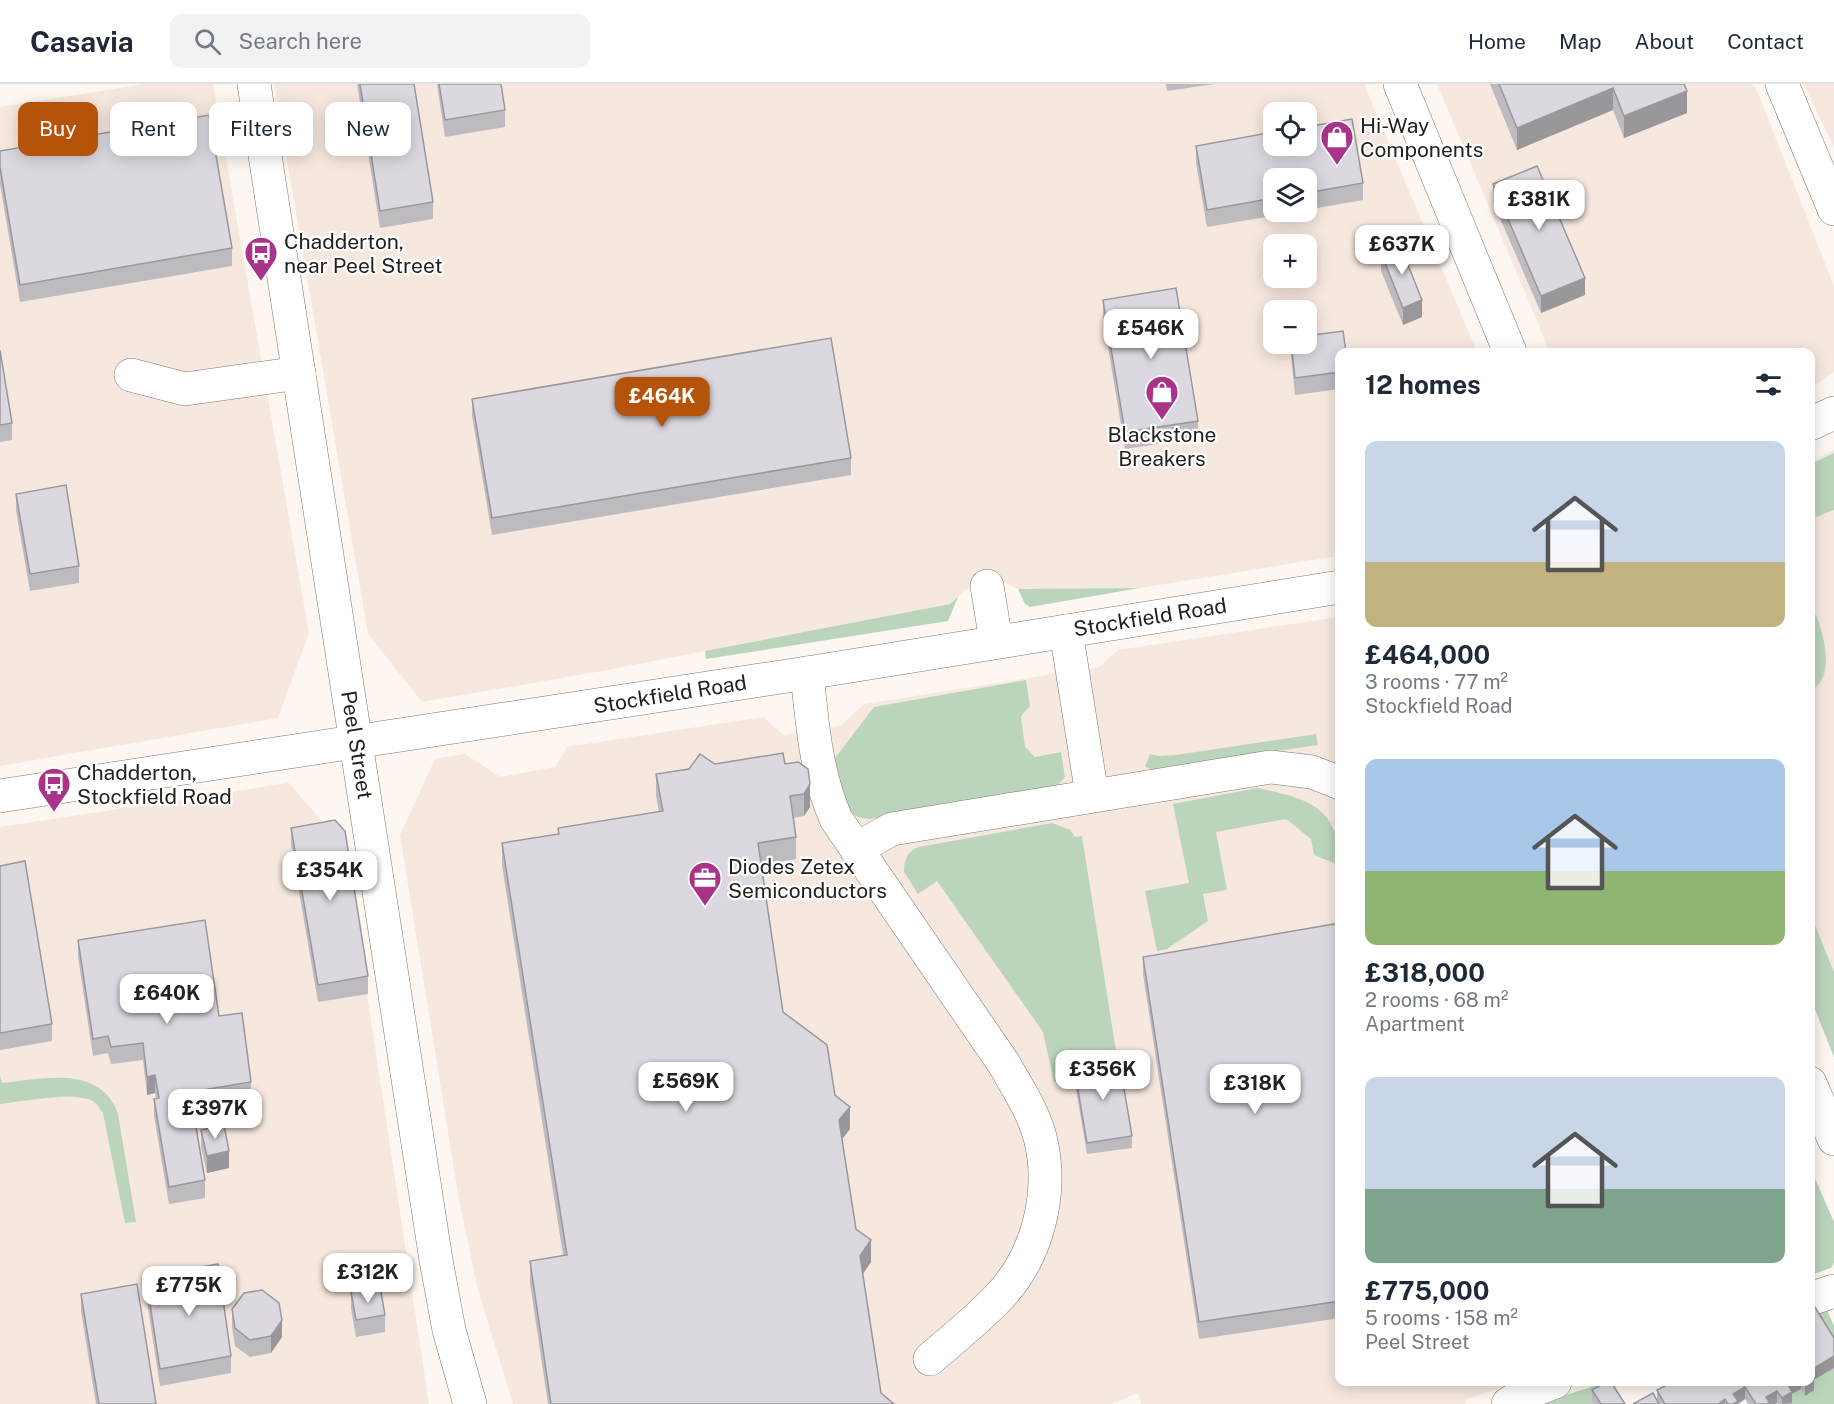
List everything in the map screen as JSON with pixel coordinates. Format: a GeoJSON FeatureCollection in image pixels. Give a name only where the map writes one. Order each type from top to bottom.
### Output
{"type":"FeatureCollection","features":[{"type":"Feature","properties":{"kind":"street","name":"Peel Street"},"geometry":{"type":"LineString","coordinates":[[254,84],[436,1260],[449,1330],[470,1404]]}},
{"type":"Feature","properties":{"kind":"street"},"geometry":{"type":"LineString","coordinates":[[1400,84],[1508,348]]}},
{"type":"Feature","properties":{"kind":"street"},"geometry":{"type":"LineString","coordinates":[[1782,84],[1834,209]]}},
{"type":"Feature","properties":{"kind":"street"},"geometry":{"type":"LineString","coordinates":[[131,375],[185,389],[299,373]]}},
{"type":"Feature","properties":{"kind":"street"},"geometry":{"type":"LineString","coordinates":[[1815,422],[1834,413]]}},
{"type":"Feature","properties":{"kind":"street"},"geometry":{"type":"LineString","coordinates":[[987,586],[996,641]]}},
{"type":"Feature","properties":{"kind":"street","name":"Stockfield Road"},"geometry":{"type":"LineString","coordinates":[[0,796],[807,674],[996,641],[1335,588]]}},
{"type":"Feature","properties":{"kind":"street"},"geometry":{"type":"LineString","coordinates":[[1066,631],[1092,795]]}},
{"type":"Feature","properties":{"kind":"street"},"geometry":{"type":"LineString","coordinates":[[807,674],[812,723],[825,794],[836,819],[1004,1064],[1025,1101],[1040,1137],[1045,1176],[1042,1214],[1033,1245],[999,1297],[930,1359]]}},
{"type":"Feature","properties":{"kind":"street"},"geometry":{"type":"LineString","coordinates":[[856,849],[892,829],[1270,767],[1312,772],[1335,781]]}},
{"type":"Feature","properties":{"kind":"street"},"geometry":{"type":"LineString","coordinates":[[1815,1095],[1834,1139]]}},
{"type":"Feature","properties":{"kind":"street"},"geometry":{"type":"LineString","coordinates":[[1815,1297],[1834,1291]]}},
{"type":"Feature","properties":{"kind":"street"},"geometry":{"type":"LineString","coordinates":[[1508,1404],[1524,1394],[1545,1386]]}},
{"type":"Feature","properties":{"kind":"shaded area"},"geometry":{"type":"Polygon","coordinates":[[[145,84],[213,84],[216,102],[209,102],[209,156],[226,156],[309,633],[278,718],[0,766],[0,107],[18,104],[18,156],[98,156],[98,102],[32,102],[145,84]]]}},
{"type":"Feature","properties":{"kind":"shaded area"},"geometry":{"type":"Polygon","coordinates":[[[274,84],[1364,84],[1475,348],[1335,348],[1335,557],[1140,588],[1018,589],[1005,583],[966,589],[950,604],[602,671],[422,702],[368,634],[286,156],[313,156],[313,102],[277,102],[274,84]]]}},
{"type":"Feature","properties":{"kind":"shaded area"},"geometry":{"type":"Polygon","coordinates":[[[1437,84],[1751,84],[1756,88],[1834,286],[1834,372],[1815,385],[1815,348],[1548,348],[1437,84]]]}},
{"type":"Feature","properties":{"kind":"shaded area"},"geometry":{"type":"Polygon","coordinates":[[[1804,84],[1834,84],[1834,148],[1804,84]]]}},
{"type":"Feature","properties":{"kind":"shaded area"},"geometry":{"type":"Polygon","coordinates":[[[1834,450],[1834,1057],[1815,1009],[1815,460],[1834,450]]]}},
{"type":"Feature","properties":{"kind":"shaded area"},"geometry":{"type":"Polygon","coordinates":[[[1335,618],[1335,1386],[1505,1386],[1468,1399],[1464,1404],[1141,1404],[1138,1393],[1112,1404],[513,1404],[478,1290],[459,1200],[400,835],[435,759],[465,754],[500,777],[555,767],[567,747],[763,717],[784,735],[842,725],[864,704],[1099,667],[1118,650],[1335,618]]]}},
{"type":"Feature","properties":{"kind":"shaded area"},"geometry":{"type":"Polygon","coordinates":[[[289,783],[345,848],[429,1404],[0,1404],[0,827],[289,783]]]}},
{"type":"Feature","properties":{"kind":"green space"},"geometry":{"type":"Polygon","coordinates":[[[1834,453],[1834,510],[1815,517],[1815,462],[1834,453]]]}},
{"type":"Feature","properties":{"kind":"green space"},"geometry":{"type":"Polygon","coordinates":[[[1140,588],[1030,607],[1025,604],[1018,589],[1140,588]]]}},
{"type":"Feature","properties":{"kind":"green space"},"geometry":{"type":"Polygon","coordinates":[[[958,597],[948,621],[706,659],[705,651],[950,604],[958,597]]]}},
{"type":"Feature","properties":{"kind":"green space"},"geometry":{"type":"Polygon","coordinates":[[[1815,614],[1820,625],[1826,658],[1823,677],[1815,687],[1815,614]]]}},
{"type":"Feature","properties":{"kind":"green space"},"geometry":{"type":"Polygon","coordinates":[[[1026,680],[1030,706],[1021,716],[1025,747],[1035,757],[1061,752],[1065,777],[1059,784],[1049,790],[870,819],[858,817],[850,812],[843,798],[835,758],[874,707],[1026,680]]]}},
{"type":"Feature","properties":{"kind":"green space"},"geometry":{"type":"Polygon","coordinates":[[[1316,734],[1318,745],[1158,769],[1145,767],[1150,754],[1176,755],[1316,734]]]}},
{"type":"Feature","properties":{"kind":"green space"},"geometry":{"type":"Polygon","coordinates":[[[1257,788],[1305,801],[1327,817],[1334,829],[1335,863],[1314,855],[1311,839],[1286,819],[1216,832],[1227,890],[1203,894],[1208,921],[1167,949],[1157,951],[1145,891],[1189,883],[1173,804],[1257,788]]]}},
{"type":"Feature","properties":{"kind":"green space"},"geometry":{"type":"Polygon","coordinates":[[[1052,823],[1070,830],[1075,837],[1082,836],[1119,1070],[1054,1082],[1043,1032],[937,881],[918,894],[904,872],[907,856],[919,847],[1052,823]]]}},
{"type":"Feature","properties":{"kind":"green space"},"geometry":{"type":"Polygon","coordinates":[[[1815,925],[1834,972],[1834,1057],[1815,1009],[1815,925]]]}},
{"type":"Feature","properties":{"kind":"green space"},"geometry":{"type":"Polygon","coordinates":[[[0,1075],[2,1083],[52,1078],[84,1081],[98,1088],[110,1098],[118,1114],[136,1222],[125,1223],[103,1113],[97,1105],[86,1099],[75,1097],[34,1099],[0,1104],[0,1075]]]}},
{"type":"Feature","properties":{"kind":"green space"},"geometry":{"type":"Polygon","coordinates":[[[1815,1178],[1834,1222],[1834,1263],[1831,1268],[1815,1274],[1815,1178]]]}},
{"type":"Feature","properties":{"kind":"green space"},"geometry":{"type":"Polygon","coordinates":[[[1827,1310],[1834,1326],[1834,1350],[1815,1319],[1815,1315],[1827,1310]]]}},
{"type":"Feature","properties":{"kind":"green space"},"geometry":{"type":"Polygon","coordinates":[[[1834,1368],[1834,1404],[1792,1404],[1788,1396],[1801,1389],[1805,1395],[1809,1386],[1815,1386],[1815,1380],[1834,1368]]]}},
{"type":"Feature","properties":{"kind":"green space"},"geometry":{"type":"Polygon","coordinates":[[[1594,1386],[1614,1386],[1625,1404],[1539,1404],[1594,1386]]]}},
{"type":"Feature","properties":{"kind":"building"},"geometry":{"type":"Polygon","coordinates":[[[360,84],[414,84],[433,202],[380,211],[371,156],[411,156],[411,102],[363,102],[360,84]]]}},
{"type":"Feature","properties":{"kind":"building"},"geometry":{"type":"Polygon","coordinates":[[[439,84],[501,84],[505,110],[445,120],[439,84]]]}},
{"type":"Feature","properties":{"kind":"building"},"geometry":{"type":"Polygon","coordinates":[[[1499,84],[1684,84],[1687,91],[1624,116],[1613,88],[1517,128],[1499,84]]]}},
{"type":"Feature","properties":{"kind":"building"},"geometry":{"type":"Polygon","coordinates":[[[209,115],[209,156],[216,156],[232,248],[20,285],[0,167],[0,151],[18,148],[18,156],[98,156],[98,134],[110,132],[110,156],[197,156],[197,117],[209,115]]]}},
{"type":"Feature","properties":{"kind":"building"},"geometry":{"type":"Polygon","coordinates":[[[1352,119],[1363,183],[1317,191],[1317,168],[1263,168],[1263,200],[1207,210],[1196,146],[1263,134],[1263,156],[1317,156],[1317,125],[1352,119]]]}},
{"type":"Feature","properties":{"kind":"building"},"geometry":{"type":"Polygon","coordinates":[[[1537,166],[1585,278],[1541,296],[1493,184],[1537,166]]]}},
{"type":"Feature","properties":{"kind":"building"},"geometry":{"type":"Polygon","coordinates":[[[1400,245],[1422,300],[1403,308],[1381,253],[1400,245]]]}},
{"type":"Feature","properties":{"kind":"building"},"geometry":{"type":"Polygon","coordinates":[[[1176,288],[1198,421],[1125,432],[1103,300],[1176,288]]]}},
{"type":"Feature","properties":{"kind":"building"},"geometry":{"type":"Polygon","coordinates":[[[1343,331],[1345,348],[1335,348],[1335,373],[1295,378],[1292,354],[1317,354],[1317,335],[1343,331]]]}},
{"type":"Feature","properties":{"kind":"building"},"geometry":{"type":"Polygon","coordinates":[[[831,338],[851,458],[492,518],[472,399],[831,338]]]}},
{"type":"Feature","properties":{"kind":"building"},"geometry":{"type":"Polygon","coordinates":[[[0,350],[12,423],[0,425],[0,350]]]}},
{"type":"Feature","properties":{"kind":"building"},"geometry":{"type":"Polygon","coordinates":[[[66,485],[79,566],[30,574],[16,494],[66,485]]]}},
{"type":"Feature","properties":{"kind":"building"},"geometry":{"type":"Polygon","coordinates":[[[783,753],[785,764],[798,762],[808,769],[810,784],[804,794],[790,796],[796,837],[758,843],[783,1012],[827,1045],[835,1095],[850,1107],[839,1120],[856,1229],[871,1240],[860,1256],[881,1393],[894,1404],[551,1404],[530,1261],[567,1255],[502,843],[559,834],[558,828],[663,811],[656,774],[689,769],[700,754],[715,764],[783,753]]]}},
{"type":"Feature","properties":{"kind":"building"},"geometry":{"type":"Polygon","coordinates":[[[335,820],[345,831],[368,976],[318,985],[291,828],[335,820]]]}},
{"type":"Feature","properties":{"kind":"building"},"geometry":{"type":"Polygon","coordinates":[[[25,861],[52,1024],[0,1033],[0,866],[25,861]]]}},
{"type":"Feature","properties":{"kind":"building"},"geometry":{"type":"Polygon","coordinates":[[[205,920],[219,1016],[242,1013],[251,1082],[190,1092],[205,1180],[169,1187],[154,1099],[159,1098],[155,1075],[147,1077],[143,1043],[111,1047],[108,1036],[93,1039],[78,940],[205,920]]]}},
{"type":"Feature","properties":{"kind":"building"},"geometry":{"type":"Polygon","coordinates":[[[1335,924],[1335,1302],[1199,1322],[1143,957],[1335,924]]]}},
{"type":"Feature","properties":{"kind":"building"},"geometry":{"type":"Polygon","coordinates":[[[1119,1059],[1132,1136],[1087,1143],[1074,1066],[1119,1059]]]}},
{"type":"Feature","properties":{"kind":"building"},"geometry":{"type":"Polygon","coordinates":[[[224,1125],[229,1151],[207,1156],[201,1130],[224,1125]]]}},
{"type":"Feature","properties":{"kind":"building"},"geometry":{"type":"Polygon","coordinates":[[[218,1264],[231,1356],[160,1369],[146,1278],[218,1264]]]}},
{"type":"Feature","properties":{"kind":"building"},"geometry":{"type":"Polygon","coordinates":[[[137,1284],[156,1404],[99,1404],[81,1294],[137,1284]]]}},
{"type":"Feature","properties":{"kind":"building"},"geometry":{"type":"Polygon","coordinates":[[[380,1287],[385,1315],[356,1320],[351,1292],[380,1287]]]}},
{"type":"Feature","properties":{"kind":"building"},"geometry":{"type":"Polygon","coordinates":[[[262,1290],[279,1303],[282,1320],[271,1336],[250,1340],[235,1328],[232,1309],[244,1293],[262,1290]]]}},
{"type":"Feature","properties":{"kind":"building"},"geometry":{"type":"Polygon","coordinates":[[[1815,1307],[1834,1338],[1834,1356],[1815,1368],[1815,1307]]]}},
{"type":"Feature","properties":{"kind":"building"},"geometry":{"type":"Polygon","coordinates":[[[1599,1386],[1614,1386],[1625,1404],[1601,1404],[1592,1390],[1599,1386]]]}},
{"type":"Feature","properties":{"kind":"building"},"geometry":{"type":"Polygon","coordinates":[[[1664,1386],[1789,1386],[1792,1392],[1782,1398],[1777,1391],[1766,1397],[1770,1404],[1756,1404],[1745,1387],[1733,1394],[1738,1401],[1733,1404],[1728,1404],[1725,1399],[1718,1404],[1665,1404],[1657,1390],[1664,1386]]]}},
{"type":"Feature","properties":{"kind":"building"},"geometry":{"type":"Polygon","coordinates":[[[1653,1393],[1659,1404],[1633,1404],[1653,1393]]]}},
{"type":"Feature","properties":{"kind":"place","name":"Hi-Way Components"},"geometry":{"type":"Point","coordinates":[1337,166]}},
{"type":"Feature","properties":{"kind":"place","name":"Chadderton, near Peel Street"},"geometry":{"type":"Point","coordinates":[261,282]}},
{"type":"Feature","properties":{"kind":"place","name":"Blackstone Breakers"},"geometry":{"type":"Point","coordinates":[1162,421]}},
{"type":"Feature","properties":{"kind":"place","name":"Chadderton, Stockfield Road"},"geometry":{"type":"Point","coordinates":[54,813]}},
{"type":"Feature","properties":{"kind":"place","name":"Diodes Zetex Semiconductors"},"geometry":{"type":"Point","coordinates":[705,907]}}]}
